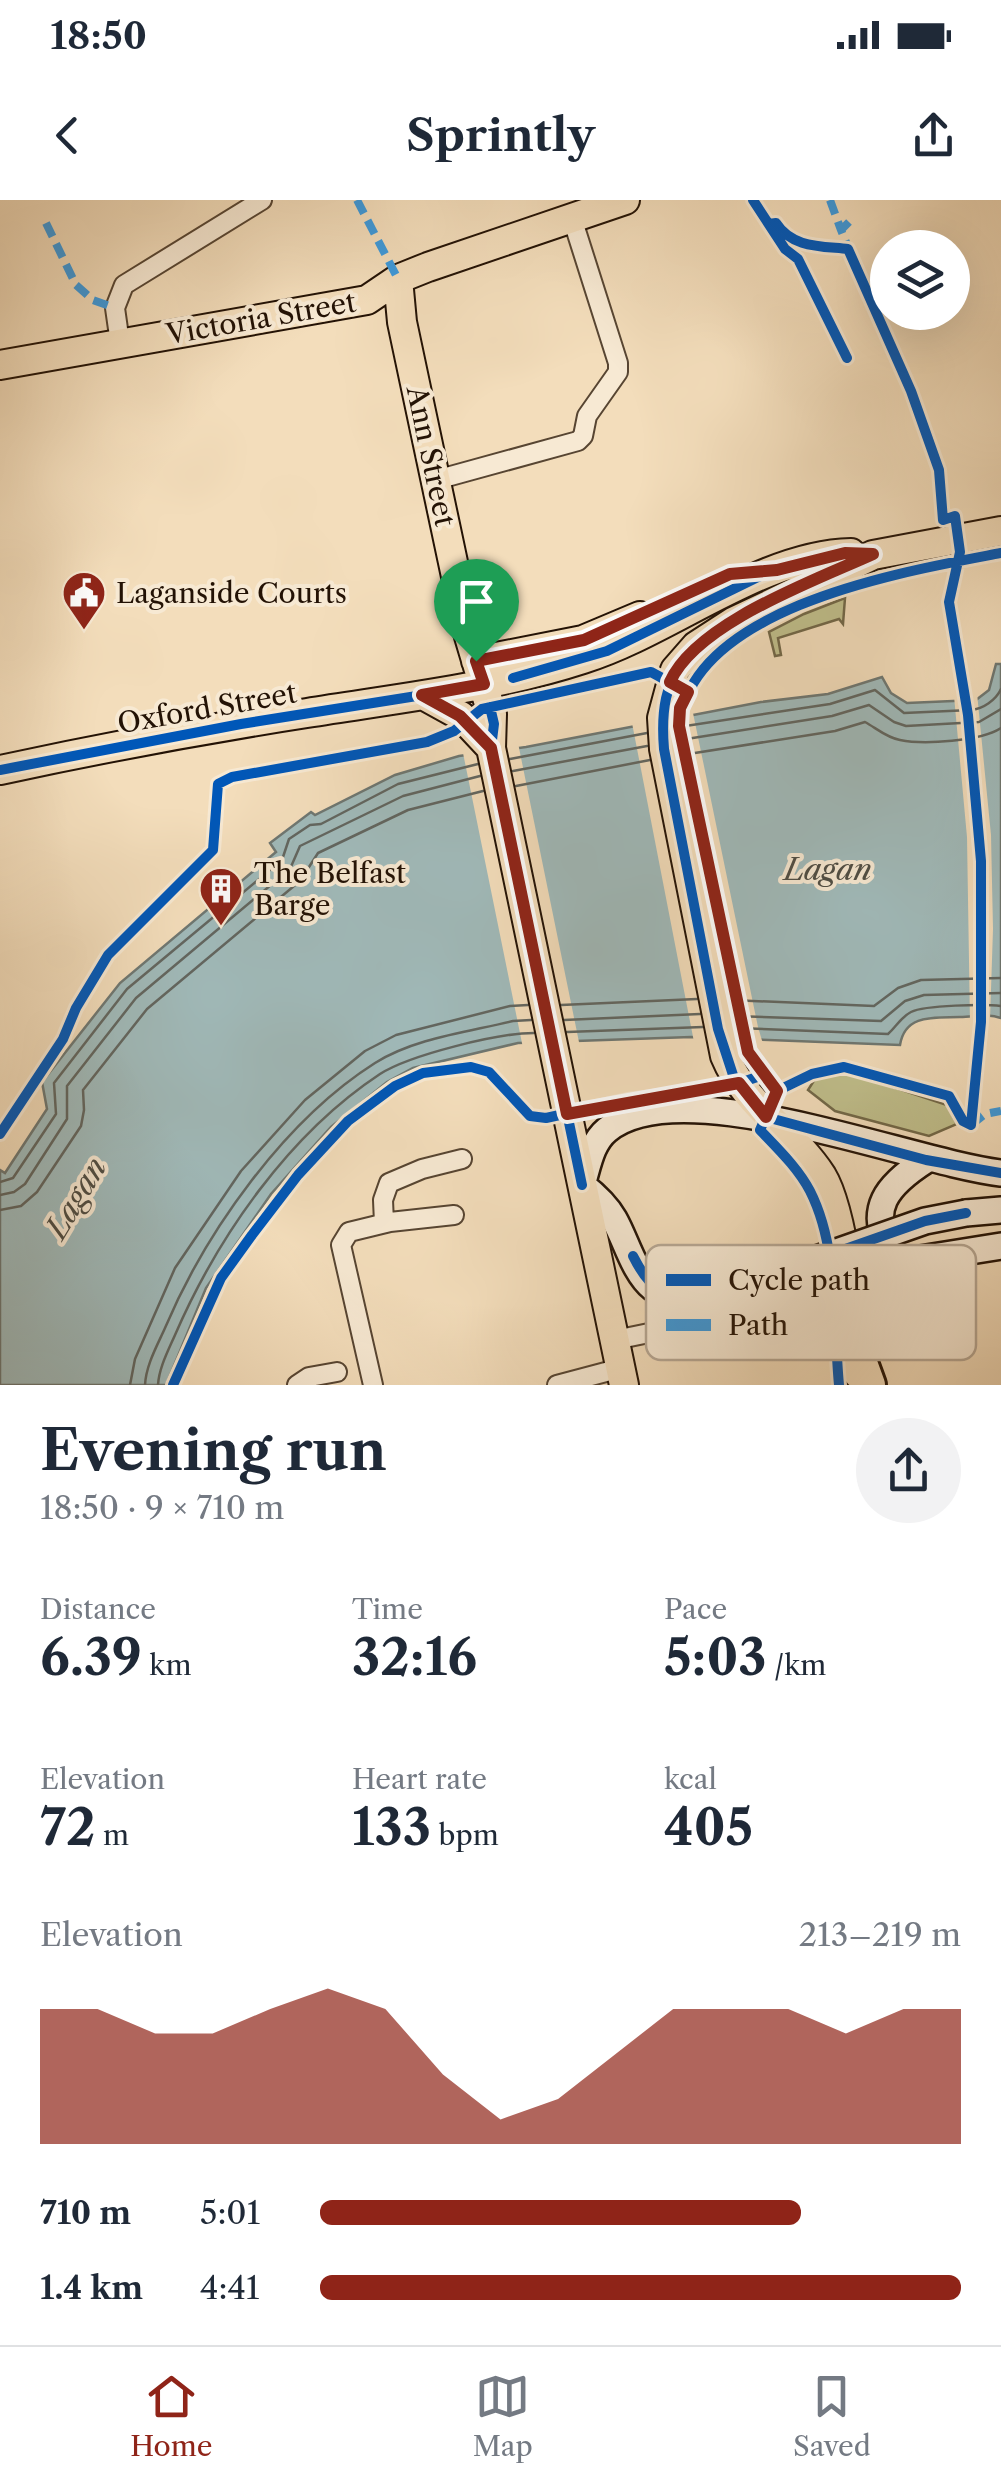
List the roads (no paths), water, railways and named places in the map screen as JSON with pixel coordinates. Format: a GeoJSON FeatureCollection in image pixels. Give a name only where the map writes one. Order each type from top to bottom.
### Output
{"type":"FeatureCollection","features":[{"type":"Feature","properties":{"kind":"highway"},"geometry":{"type":"LineString","coordinates":[[858,1369],[869,1385]]}},
{"type":"Feature","properties":{"kind":"main road","name":"Victoria Street"},"geometry":{"type":"LineString","coordinates":[[0,365],[367,300],[398,279],[625,200]]}},
{"type":"Feature","properties":{"kind":"main road","name":"Ann Street"},"geometry":{"type":"LineString","coordinates":[[398,279],[402,322],[436,480],[494,724],[491,748],[582,1185]]}},
{"type":"Feature","properties":{"kind":"main road"},"geometry":{"type":"LineString","coordinates":[[840,1245],[831,1193],[809,1160],[766,1117],[734,1075],[718,1030],[664,749],[662,718],[675,670],[696,646],[756,608],[873,554],[1001,531]]}},
{"type":"Feature","properties":{"kind":"main road","name":"Oxford Street"},"geometry":{"type":"LineString","coordinates":[[0,770],[240,724],[422,695],[480,673],[606,651],[777,570],[845,553],[873,554]]}},
{"type":"Feature","properties":{"kind":"main road"},"geometry":{"type":"LineString","coordinates":[[422,695],[460,716],[491,748]]}},
{"type":"Feature","properties":{"kind":"main road"},"geometry":{"type":"LineString","coordinates":[[582,1185],[623,1376]]}},
{"type":"Feature","properties":{"kind":"street"},"geometry":{"type":"LineString","coordinates":[[120,343],[115,308],[124,286],[262,200]]}},
{"type":"Feature","properties":{"kind":"street"},"geometry":{"type":"LineString","coordinates":[[436,480],[578,441],[583,436],[587,416],[618,372],[572,218]]}},
{"type":"Feature","properties":{"kind":"street"},"geometry":{"type":"LineString","coordinates":[[646,1279],[613,1216],[582,1185],[594,1147],[606,1131],[635,1113],[684,1110],[766,1117],[926,1160],[1001,1173]]}},
{"type":"Feature","properties":{"kind":"street"},"geometry":{"type":"LineString","coordinates":[[384,1223],[383,1200],[389,1183],[462,1159]]}},
{"type":"Feature","properties":{"kind":"street"},"geometry":{"type":"LineString","coordinates":[[886,1245],[879,1218],[886,1192],[926,1160]]}},
{"type":"Feature","properties":{"kind":"street"},"geometry":{"type":"LineString","coordinates":[[855,1245],[925,1220],[1001,1210]]}},
{"type":"Feature","properties":{"kind":"street"},"geometry":{"type":"LineString","coordinates":[[373,1385],[342,1245],[349,1232],[384,1223],[454,1216]]}},
{"type":"Feature","properties":{"kind":"street"},"geometry":{"type":"LineString","coordinates":[[976,1250],[1001,1246]]}},
{"type":"Feature","properties":{"kind":"street"},"geometry":{"type":"LineString","coordinates":[[615,1340],[646,1334]]}},
{"type":"Feature","properties":{"kind":"street"},"geometry":{"type":"LineString","coordinates":[[298,1385],[309,1377],[338,1372]]}},
{"type":"Feature","properties":{"kind":"street"},"geometry":{"type":"LineString","coordinates":[[558,1385],[623,1376]]}},
{"type":"Feature","properties":{"kind":"water","name":"Lagan"},"geometry":{"type":"Polygon","coordinates":[[[996,664],[1001,664],[1001,1018],[986,1015],[923,1019],[908,1027],[900,1045],[691,1037],[518,1043],[413,1068],[387,1082],[331,1127],[271,1194],[206,1288],[166,1385],[0,1385],[0,1170],[5,1173],[47,1109],[42,1082],[120,983],[276,852],[270,843],[311,812],[315,815],[395,775],[459,756],[761,702],[828,694],[882,677],[891,693],[907,703],[976,700],[989,690],[996,664]]]}},
{"type":"Feature","properties":{"kind":"place","name":"Laganside Courts"},"geometry":{"type":"Point","coordinates":[84,631]}},
{"type":"Feature","properties":{"kind":"place","name":"The Belfast Barge"},"geometry":{"type":"Point","coordinates":[221,927]}}]}
